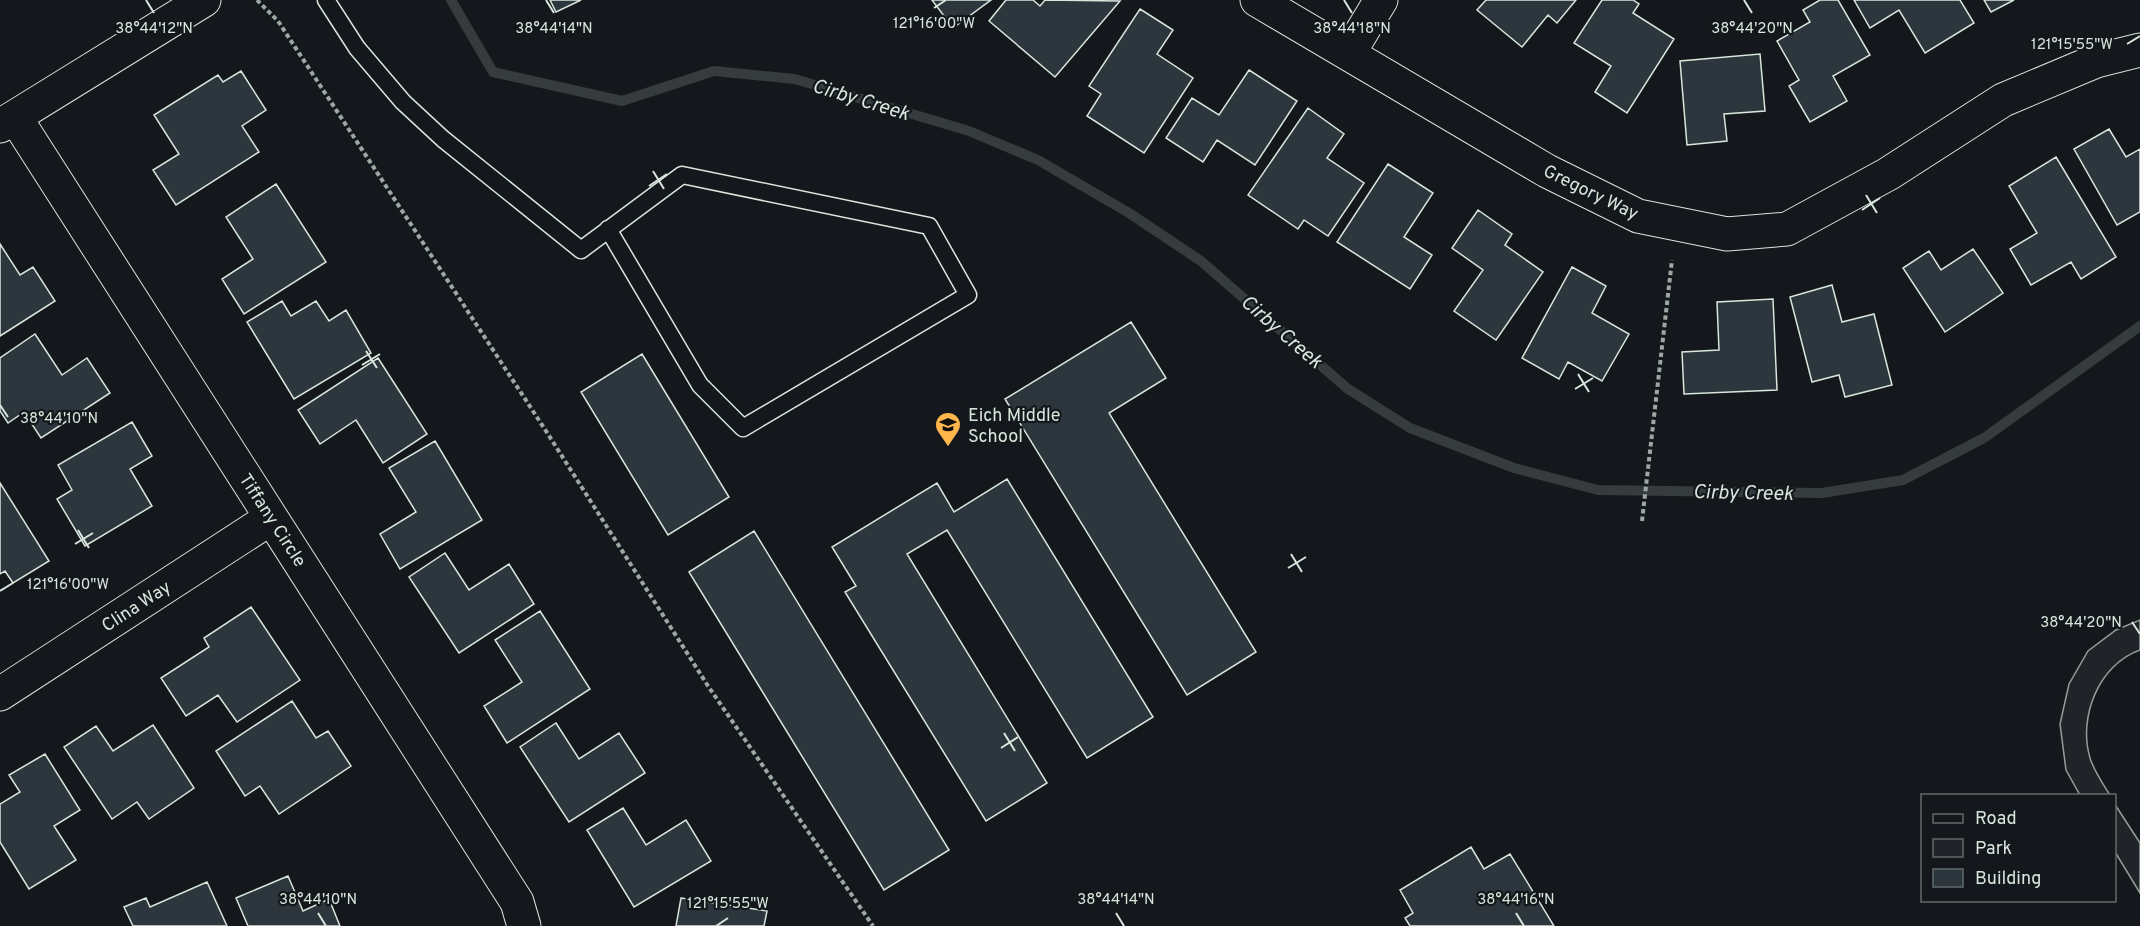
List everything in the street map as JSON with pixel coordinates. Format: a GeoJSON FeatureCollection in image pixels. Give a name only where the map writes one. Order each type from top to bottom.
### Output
{"type":"FeatureCollection","features":[{"type":"Feature","properties":{"kind":"street"},"geometry":{"type":"LineString","coordinates":[[7,122],[204,0]]}},
{"type":"Feature","properties":{"kind":"street","name":"Gregory Way"},"geometry":{"type":"LineString","coordinates":[[1257,0],[1547,171],[1638,216],[1727,234],[1787,229],[1888,174],[2003,100],[2096,61],[2140,50]]}},
{"type":"Feature","properties":{"kind":"street"},"geometry":{"type":"LineString","coordinates":[[1349,53],[1381,0]]}},
{"type":"Feature","properties":{"kind":"street","name":"Tiffany Circle"},"geometry":{"type":"LineString","coordinates":[[7,122],[271,518],[517,902],[524,926]]}},
{"type":"Feature","properties":{"kind":"street","name":"Clina Way"},"geometry":{"type":"LineString","coordinates":[[0,694],[271,518]]}},
{"type":"Feature","properties":{"kind":"lane"},"geometry":{"type":"LineString","coordinates":[[326,0],[365,57],[403,102],[443,139],[581,250],[682,175],[929,226],[968,295],[744,428],[700,385],[609,230]]}},
{"type":"Feature","properties":{"kind":"path"},"geometry":{"type":"LineString","coordinates":[[257,0],[278,21],[546,432],[708,686],[873,926]]}},
{"type":"Feature","properties":{"kind":"path"},"geometry":{"type":"LineString","coordinates":[[1642,521],[1676,224]]}},
{"type":"Feature","properties":{"kind":"green space"},"geometry":{"type":"Polygon","coordinates":[[[2140,620],[2140,650],[2125,657],[2113,668],[2103,680],[2089,710],[2087,742],[2090,758],[2096,773],[2109,794],[2079,794],[2066,770],[2060,724],[2069,684],[2088,651],[2116,630],[2140,620]]]}},
{"type":"Feature","properties":{"kind":"green space"},"geometry":{"type":"Polygon","coordinates":[[[2116,806],[2140,843],[2140,893],[2116,854],[2116,806]]]}},
{"type":"Feature","properties":{"kind":"building"},"geometry":{"type":"Polygon","coordinates":[[[550,0],[581,0],[556,12],[550,0]]]}},
{"type":"Feature","properties":{"kind":"building"},"geometry":{"type":"Polygon","coordinates":[[[932,0],[991,0],[953,28],[932,0]]]}},
{"type":"Feature","properties":{"kind":"building"},"geometry":{"type":"Polygon","coordinates":[[[1006,0],[1033,0],[1040,6],[1045,0],[1120,1],[1055,77],[989,21],[1006,0]]]}},
{"type":"Feature","properties":{"kind":"building"},"geometry":{"type":"Polygon","coordinates":[[[1486,0],[1576,0],[1557,23],[1548,15],[1522,47],[1477,10],[1486,0]]]}},
{"type":"Feature","properties":{"kind":"building"},"geometry":{"type":"Polygon","coordinates":[[[1602,0],[1633,0],[1639,4],[1633,13],[1674,39],[1627,113],[1595,92],[1611,66],[1574,43],[1602,0]]]}},
{"type":"Feature","properties":{"kind":"building"},"geometry":{"type":"Polygon","coordinates":[[[1820,0],[1838,0],[1870,55],[1833,76],[1847,101],[1810,122],[1789,86],[1799,80],[1777,41],[1810,22],[1803,10],[1820,0]]]}},
{"type":"Feature","properties":{"kind":"building"},"geometry":{"type":"Polygon","coordinates":[[[1854,0],[1960,0],[1974,23],[1925,53],[1899,10],[1870,28],[1854,0]]]}},
{"type":"Feature","properties":{"kind":"building"},"geometry":{"type":"Polygon","coordinates":[[[1984,0],[2014,0],[1991,12],[1984,0]]]}},
{"type":"Feature","properties":{"kind":"building"},"geometry":{"type":"Polygon","coordinates":[[[1140,9],[1173,30],[1157,54],[1193,78],[1144,153],[1087,116],[1101,94],[1089,86],[1140,9]]]}},
{"type":"Feature","properties":{"kind":"building"},"geometry":{"type":"Polygon","coordinates":[[[1760,54],[1765,111],[1724,114],[1727,141],[1687,145],[1680,61],[1760,54]]]}},
{"type":"Feature","properties":{"kind":"building"},"geometry":{"type":"Polygon","coordinates":[[[1249,70],[1297,101],[1255,165],[1217,140],[1203,162],[1166,138],[1192,98],[1219,115],[1249,70]]]}},
{"type":"Feature","properties":{"kind":"building"},"geometry":{"type":"Polygon","coordinates":[[[241,71],[266,110],[242,126],[259,152],[176,205],[153,170],[179,154],[154,115],[218,75],[223,82],[241,71]]]}},
{"type":"Feature","properties":{"kind":"building"},"geometry":{"type":"Polygon","coordinates":[[[1308,108],[1344,134],[1327,158],[1364,183],[1328,236],[1304,220],[1298,229],[1248,195],[1308,108]]]}},
{"type":"Feature","properties":{"kind":"building"},"geometry":{"type":"Polygon","coordinates":[[[2109,129],[2126,157],[2140,149],[2140,212],[2117,225],[2074,149],[2109,129]]]}},
{"type":"Feature","properties":{"kind":"building"},"geometry":{"type":"Polygon","coordinates":[[[2056,157],[2116,257],[2081,279],[2071,262],[2031,285],[2010,249],[2037,233],[2009,186],[2056,157]]]}},
{"type":"Feature","properties":{"kind":"building"},"geometry":{"type":"Polygon","coordinates":[[[1388,164],[1433,193],[1404,237],[1432,255],[1410,289],[1337,242],[1388,164]]]}},
{"type":"Feature","properties":{"kind":"building"},"geometry":{"type":"Polygon","coordinates":[[[276,184],[326,262],[244,314],[222,279],[253,259],[226,217],[276,184]]]}},
{"type":"Feature","properties":{"kind":"building"},"geometry":{"type":"Polygon","coordinates":[[[1478,210],[1512,234],[1505,245],[1543,272],[1496,340],[1454,311],[1483,270],[1452,248],[1478,210]]]}},
{"type":"Feature","properties":{"kind":"building"},"geometry":{"type":"Polygon","coordinates":[[[0,244],[20,275],[33,267],[55,301],[0,336],[0,244]]]}},
{"type":"Feature","properties":{"kind":"building"},"geometry":{"type":"Polygon","coordinates":[[[1973,249],[2003,293],[1945,332],[1903,268],[1929,251],[1941,270],[1973,249]]]}},
{"type":"Feature","properties":{"kind":"building"},"geometry":{"type":"Polygon","coordinates":[[[1572,267],[1606,286],[1592,313],[1629,334],[1602,381],[1568,362],[1559,379],[1522,358],[1572,267]]]}},
{"type":"Feature","properties":{"kind":"building"},"geometry":{"type":"Polygon","coordinates":[[[1832,285],[1842,322],[1874,314],[1892,385],[1845,397],[1839,375],[1812,382],[1790,297],[1832,285]]]}},
{"type":"Feature","properties":{"kind":"building"},"geometry":{"type":"Polygon","coordinates":[[[1773,299],[1777,390],[1684,394],[1682,352],[1719,350],[1717,302],[1773,299]]]}},
{"type":"Feature","properties":{"kind":"building"},"geometry":{"type":"Polygon","coordinates":[[[282,301],[291,316],[316,301],[329,321],[346,310],[371,353],[294,399],[247,322],[282,301]]]}},
{"type":"Feature","properties":{"kind":"building"},"geometry":{"type":"Polygon","coordinates":[[[1131,322],[1166,378],[1109,413],[1256,652],[1187,695],[1005,399],[1131,322]]]}},
{"type":"Feature","properties":{"kind":"building"},"geometry":{"type":"Polygon","coordinates":[[[35,334],[62,375],[87,358],[110,393],[41,438],[24,412],[8,423],[0,411],[0,358],[35,334]]]}},
{"type":"Feature","properties":{"kind":"building"},"geometry":{"type":"Polygon","coordinates":[[[642,354],[729,497],[668,535],[581,392],[642,354]]]}},
{"type":"Feature","properties":{"kind":"building"},"geometry":{"type":"Polygon","coordinates":[[[378,358],[427,434],[383,463],[356,420],[320,444],[298,410],[378,358]]]}},
{"type":"Feature","properties":{"kind":"building"},"geometry":{"type":"Polygon","coordinates":[[[132,422],[152,456],[130,469],[152,506],[85,546],[57,499],[72,490],[58,465],[132,422]]]}},
{"type":"Feature","properties":{"kind":"building"},"geometry":{"type":"Polygon","coordinates":[[[435,441],[482,520],[400,569],[380,534],[416,512],[389,468],[435,441]]]}},
{"type":"Feature","properties":{"kind":"building"},"geometry":{"type":"Polygon","coordinates":[[[1007,479],[1153,717],[1087,758],[947,530],[907,554],[1047,783],[986,821],[845,592],[856,586],[832,547],[937,483],[954,512],[1007,479]]]}},
{"type":"Feature","properties":{"kind":"building"},"geometry":{"type":"Polygon","coordinates":[[[0,483],[49,561],[13,583],[5,571],[0,574],[0,483]]]}},
{"type":"Feature","properties":{"kind":"building"},"geometry":{"type":"Polygon","coordinates":[[[754,531],[949,850],[884,890],[689,572],[754,531]]]}},
{"type":"Feature","properties":{"kind":"building"},"geometry":{"type":"Polygon","coordinates":[[[445,553],[469,590],[509,564],[534,604],[459,653],[409,577],[445,553]]]}},
{"type":"Feature","properties":{"kind":"building"},"geometry":{"type":"Polygon","coordinates":[[[251,607],[300,680],[237,722],[218,695],[186,716],[161,678],[209,647],[204,638],[251,607]]]}},
{"type":"Feature","properties":{"kind":"building"},"geometry":{"type":"Polygon","coordinates":[[[540,611],[590,689],[507,743],[484,706],[522,682],[495,640],[540,611]]]}},
{"type":"Feature","properties":{"kind":"building"},"geometry":{"type":"Polygon","coordinates":[[[292,701],[316,738],[328,731],[351,766],[279,814],[260,786],[245,796],[216,751],[292,701]]]}},
{"type":"Feature","properties":{"kind":"building"},"geometry":{"type":"Polygon","coordinates":[[[556,723],[579,759],[619,733],[645,773],[569,822],[520,747],[556,723]]]}},
{"type":"Feature","properties":{"kind":"building"},"geometry":{"type":"Polygon","coordinates":[[[153,725],[194,788],[149,819],[137,802],[112,819],[64,747],[96,726],[113,751],[153,725]]]}},
{"type":"Feature","properties":{"kind":"building"},"geometry":{"type":"Polygon","coordinates":[[[45,754],[80,810],[54,826],[76,860],[29,889],[0,842],[0,804],[20,792],[9,775],[45,754]]]}},
{"type":"Feature","properties":{"kind":"building"},"geometry":{"type":"Polygon","coordinates":[[[623,808],[646,845],[686,820],[711,861],[634,907],[587,830],[623,808]]]}},
{"type":"Feature","properties":{"kind":"building"},"geometry":{"type":"Polygon","coordinates":[[[1471,847],[1484,869],[1510,854],[1554,926],[1410,926],[1405,918],[1413,913],[1400,890],[1471,847]]]}},
{"type":"Feature","properties":{"kind":"building"},"geometry":{"type":"Polygon","coordinates":[[[288,876],[303,911],[329,899],[340,926],[248,926],[236,898],[288,876]]]}},
{"type":"Feature","properties":{"kind":"building"},"geometry":{"type":"Polygon","coordinates":[[[207,882],[227,926],[133,926],[124,907],[146,898],[150,907],[207,882]]]}},
{"type":"Feature","properties":{"kind":"building"},"geometry":{"type":"Polygon","coordinates":[[[681,898],[767,911],[764,926],[676,926],[681,898]]]}},
{"type":"Feature","properties":{"kind":"waterway","name":"Cirby Creek"},"geometry":{"type":"LineString","coordinates":[[451,0],[493,72],[622,101],[714,71],[795,79],[969,131],[1038,160],[1129,213],[1201,261],[1348,389],[1410,428],[1514,468],[1598,490],[1822,493],[1903,480],[1984,438],[2140,326]]}},
{"type":"Feature","properties":{"kind":"place","name":"Eich Middle School"},"geometry":{"type":"Point","coordinates":[948,448]}}]}
